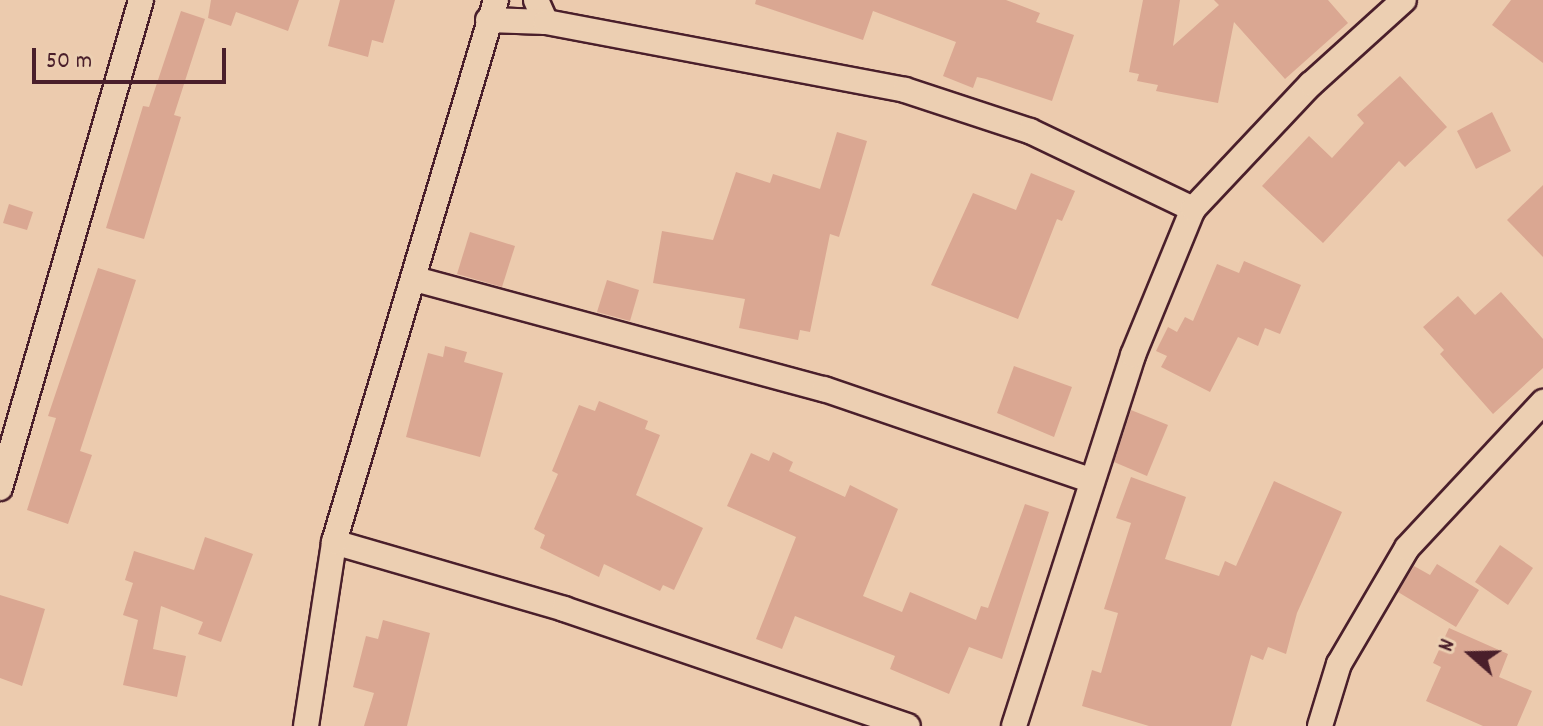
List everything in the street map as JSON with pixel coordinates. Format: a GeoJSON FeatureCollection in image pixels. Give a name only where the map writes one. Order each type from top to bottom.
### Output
{"type":"FeatureCollection","features":[{"type":"Feature","properties":{"kind":"street"},"geometry":{"type":"LineString","coordinates":[[0,488],[141,0]]}},
{"type":"Feature","properties":{"kind":"street"},"geometry":{"type":"LineString","coordinates":[[1014,726],[1090,480],[1133,355],[1193,209],[1311,84],[1404,0]]}},
{"type":"Feature","properties":{"kind":"street"},"geometry":{"type":"LineString","coordinates":[[306,726],[334,542],[415,279],[492,10],[541,11],[905,90],[1030,131],[1193,209]]}},
{"type":"Feature","properties":{"kind":"street"},"geometry":{"type":"LineString","coordinates":[[415,279],[824,389],[1090,480]]}},
{"type":"Feature","properties":{"kind":"street"},"geometry":{"type":"LineString","coordinates":[[1320,726],[1339,664],[1407,548],[1543,402]]}},
{"type":"Feature","properties":{"kind":"street"},"geometry":{"type":"LineString","coordinates":[[334,542],[564,609],[908,726]]}},
{"type":"Feature","properties":{"kind":"building"},"geometry":{"type":"Polygon","coordinates":[[[211,0],[299,0],[288,31],[236,12],[231,26],[208,18],[211,0]]]}},
{"type":"Feature","properties":{"kind":"building"},"geometry":{"type":"Polygon","coordinates":[[[340,0],[395,0],[383,43],[372,40],[368,57],[328,46],[340,0]]]}},
{"type":"Feature","properties":{"kind":"building"},"geometry":{"type":"Polygon","coordinates":[[[756,0],[1006,0],[1040,13],[1036,22],[1074,35],[1052,101],[986,79],[977,77],[973,88],[943,76],[956,42],[873,11],[863,40],[755,4],[756,0]]]}},
{"type":"Feature","properties":{"kind":"building"},"geometry":{"type":"Polygon","coordinates":[[[1143,0],[1180,0],[1173,46],[1219,5],[1214,0],[1328,0],[1348,23],[1285,79],[1234,22],[1218,103],[1156,91],[1158,85],[1137,81],[1139,74],[1129,72],[1143,0]]]}},
{"type":"Feature","properties":{"kind":"building"},"geometry":{"type":"Polygon","coordinates":[[[1511,0],[1543,0],[1543,63],[1492,25],[1511,0]]]}},
{"type":"Feature","properties":{"kind":"building"},"geometry":{"type":"Polygon","coordinates":[[[181,11],[205,19],[174,115],[181,117],[144,239],[106,228],[143,106],[149,107],[181,11]]]}},
{"type":"Feature","properties":{"kind":"building"},"geometry":{"type":"Polygon","coordinates":[[[1400,76],[1447,127],[1405,167],[1399,161],[1323,243],[1262,186],[1309,136],[1332,158],[1364,123],[1357,115],[1400,76]]]}},
{"type":"Feature","properties":{"kind":"building"},"geometry":{"type":"Polygon","coordinates":[[[1492,112],[1511,151],[1476,169],[1457,131],[1492,112]]]}},
{"type":"Feature","properties":{"kind":"building"},"geometry":{"type":"Polygon","coordinates":[[[837,132],[867,141],[839,237],[830,234],[810,332],[800,330],[798,340],[739,328],[745,299],[653,283],[662,231],[713,240],[736,172],[770,183],[773,174],[820,189],[837,132]]]}},
{"type":"Feature","properties":{"kind":"building"},"geometry":{"type":"Polygon","coordinates":[[[1031,173],[1075,191],[1062,221],[1057,219],[1018,319],[931,285],[973,193],[1016,210],[1031,173]]]}},
{"type":"Feature","properties":{"kind":"building"},"geometry":{"type":"Polygon","coordinates":[[[1543,185],[1543,257],[1507,220],[1543,185]]]}},
{"type":"Feature","properties":{"kind":"building"},"geometry":{"type":"Polygon","coordinates":[[[9,204],[33,212],[27,230],[3,223],[9,204]]]}},
{"type":"Feature","properties":{"kind":"building"},"geometry":{"type":"Polygon","coordinates":[[[470,232],[515,246],[502,287],[457,274],[470,232]]]}},
{"type":"Feature","properties":{"kind":"building"},"geometry":{"type":"Polygon","coordinates":[[[1244,261],[1301,285],[1280,334],[1265,328],[1258,346],[1238,337],[1210,392],[1161,367],[1167,356],[1156,351],[1168,327],[1177,332],[1185,317],[1193,321],[1217,264],[1239,273],[1244,261]]]}},
{"type":"Feature","properties":{"kind":"building"},"geometry":{"type":"Polygon","coordinates":[[[98,268],[136,280],[80,451],[92,455],[68,524],[27,510],[56,418],[48,416],[98,268]]]}},
{"type":"Feature","properties":{"kind":"building"},"geometry":{"type":"Polygon","coordinates":[[[607,280],[639,290],[630,321],[597,312],[607,280]]]}},
{"type":"Feature","properties":{"kind":"building"},"geometry":{"type":"Polygon","coordinates":[[[1501,292],[1543,339],[1543,368],[1493,414],[1440,354],[1444,350],[1423,327],[1458,296],[1475,315],[1501,292]]]}},
{"type":"Feature","properties":{"kind":"building"},"geometry":{"type":"Polygon","coordinates":[[[445,346],[467,352],[464,362],[503,373],[480,457],[406,437],[428,353],[443,357],[445,346]]]}},
{"type":"Feature","properties":{"kind":"building"},"geometry":{"type":"Polygon","coordinates":[[[1014,366],[1072,387],[1054,437],[997,413],[1014,366]]]}},
{"type":"Feature","properties":{"kind":"building"},"geometry":{"type":"Polygon","coordinates":[[[599,401],[648,421],[645,429],[660,435],[636,495],[703,528],[674,590],[663,585],[660,591],[604,564],[599,577],[540,548],[545,535],[534,529],[558,474],[552,471],[579,405],[595,411],[599,401]]]}},
{"type":"Feature","properties":{"kind":"building"},"geometry":{"type":"Polygon","coordinates":[[[1131,410],[1168,425],[1147,476],[1114,462],[1131,410]]]}},
{"type":"Feature","properties":{"kind":"building"},"geometry":{"type":"Polygon","coordinates":[[[773,452],[793,462],[789,471],[845,497],[850,485],[898,509],[863,596],[902,612],[910,592],[976,620],[981,606],[988,608],[1025,504],[1049,512],[1002,659],[969,647],[949,694],[890,669],[895,656],[795,616],[782,649],[756,639],[796,537],[727,506],[751,453],[769,461],[773,452]]]}},
{"type":"Feature","properties":{"kind":"building"},"geometry":{"type":"Polygon","coordinates":[[[1131,477],[1186,497],[1165,559],[1219,576],[1225,561],[1236,566],[1274,481],[1342,512],[1297,613],[1286,654],[1268,647],[1263,660],[1251,655],[1231,726],[1149,726],[1082,706],[1092,670],[1101,673],[1118,613],[1104,609],[1131,523],[1116,518],[1131,477]]]}},
{"type":"Feature","properties":{"kind":"building"},"geometry":{"type":"Polygon","coordinates":[[[205,537],[253,554],[221,642],[198,634],[203,622],[161,606],[153,649],[186,656],[177,697],[123,685],[138,620],[123,615],[133,583],[125,580],[134,551],[194,570],[205,537]]]}},
{"type":"Feature","properties":{"kind":"building"},"geometry":{"type":"Polygon","coordinates":[[[1500,545],[1533,568],[1508,605],[1475,582],[1500,545]]]}},
{"type":"Feature","properties":{"kind":"building"},"geometry":{"type":"Polygon","coordinates":[[[1437,564],[1479,590],[1456,627],[1398,592],[1414,566],[1430,575],[1437,564]]]}},
{"type":"Feature","properties":{"kind":"building"},"geometry":{"type":"Polygon","coordinates":[[[0,595],[45,609],[22,686],[0,678],[0,595]]]}},
{"type":"Feature","properties":{"kind":"building"},"geometry":{"type":"Polygon","coordinates":[[[383,620],[430,633],[407,726],[364,726],[374,693],[353,687],[366,636],[378,639],[383,620]]]}},
{"type":"Feature","properties":{"kind":"building"},"geometry":{"type":"Polygon","coordinates":[[[1449,628],[1508,654],[1499,677],[1532,691],[1517,726],[1483,726],[1426,701],[1441,667],[1433,663],[1449,628]]]}}]}
